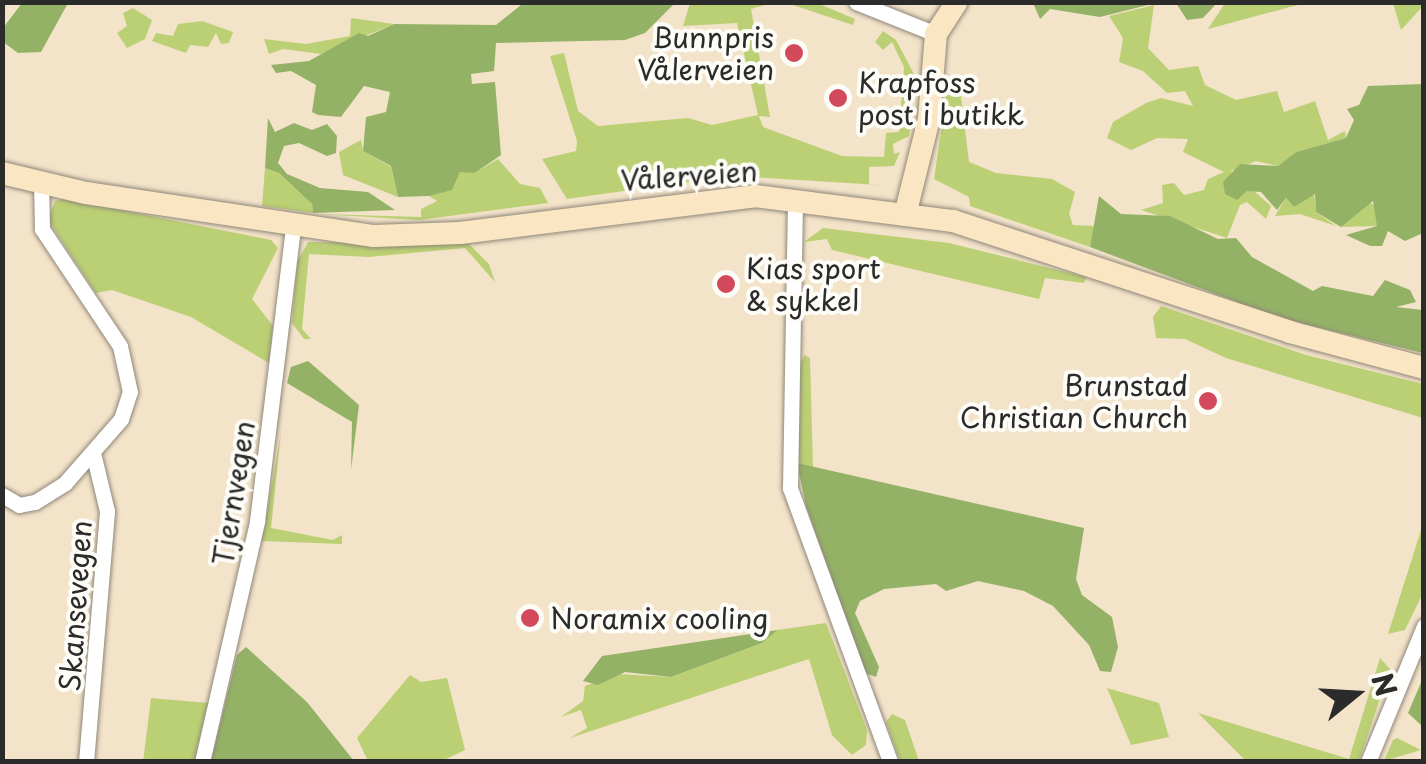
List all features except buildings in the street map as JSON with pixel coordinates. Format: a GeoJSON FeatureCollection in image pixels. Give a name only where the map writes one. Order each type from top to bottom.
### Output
{"type":"FeatureCollection","features":[{"type":"Feature","properties":{"kind":"street"},"geometry":{"type":"LineString","coordinates":[[856,2],[936,34]]}},
{"type":"Feature","properties":{"kind":"street"},"geometry":{"type":"LineString","coordinates":[[905,215],[929,119],[936,34],[957,2]]}},
{"type":"Feature","properties":{"kind":"street","name":"Vålerveien"},"geometry":{"type":"LineString","coordinates":[[2,173],[41,184],[293,228],[423,236],[702,198],[796,202],[905,215],[1031,244],[1290,332],[1424,368]]}},
{"type":"Feature","properties":{"kind":"street","name":"Skansevegen"},"geometry":{"type":"LineString","coordinates":[[4,499],[19,505],[42,499],[94,456],[120,420],[130,374],[111,331],[42,229],[41,184]]}},
{"type":"Feature","properties":{"kind":"street"},"geometry":{"type":"LineString","coordinates":[[796,202],[790,488],[890,762]]}},
{"type":"Feature","properties":{"kind":"street","name":"Tjernvegen"},"geometry":{"type":"LineString","coordinates":[[202,762],[257,521],[293,228]]}},
{"type":"Feature","properties":{"kind":"street","name":"Skansevegen"},"geometry":{"type":"LineString","coordinates":[[86,762],[107,511],[94,456]]}},
{"type":"Feature","properties":{"kind":"street"},"geometry":{"type":"LineString","coordinates":[[1368,762],[1424,626]]}},
{"type":"Feature","properties":{"kind":"green space"},"geometry":{"type":"Polygon","coordinates":[[[1225,2],[1305,3],[1208,29],[1225,2]]]}},
{"type":"Feature","properties":{"kind":"green space"},"geometry":{"type":"Polygon","coordinates":[[[22,3],[68,3],[41,52],[18,53],[3,42],[3,28],[22,3]]]}},
{"type":"Feature","properties":{"kind":"green space"},"geometry":{"type":"Polygon","coordinates":[[[675,3],[645,33],[625,40],[496,43],[494,71],[471,74],[472,84],[495,82],[501,155],[475,173],[460,172],[452,190],[429,196],[398,197],[391,166],[363,151],[366,117],[386,112],[390,92],[364,86],[341,117],[318,115],[312,112],[316,85],[291,71],[276,73],[271,65],[309,61],[359,33],[368,36],[394,24],[496,25],[521,5],[675,3]]]}},
{"type":"Feature","properties":{"kind":"green space"},"geometry":{"type":"Polygon","coordinates":[[[690,3],[772,3],[751,9],[770,117],[759,116],[763,127],[842,156],[884,157],[886,133],[899,132],[904,67],[892,42],[883,50],[875,42],[883,31],[896,40],[915,76],[911,124],[909,136],[893,144],[894,154],[900,152],[894,166],[869,167],[869,184],[880,185],[731,176],[567,199],[542,159],[576,151],[577,141],[550,56],[564,53],[578,111],[598,126],[688,118],[712,125],[758,115],[737,23],[683,26],[690,3]]]}},
{"type":"Feature","properties":{"kind":"green space"},"geometry":{"type":"Polygon","coordinates":[[[787,3],[817,3],[855,19],[853,25],[787,3]]]}},
{"type":"Feature","properties":{"kind":"green space"},"geometry":{"type":"Polygon","coordinates":[[[1033,3],[1156,3],[1100,17],[1050,9],[1040,19],[1033,3]]]}},
{"type":"Feature","properties":{"kind":"green space"},"geometry":{"type":"Polygon","coordinates":[[[1176,3],[1217,3],[1203,18],[1187,20],[1176,3]]]}},
{"type":"Feature","properties":{"kind":"green space"},"geometry":{"type":"Polygon","coordinates":[[[1393,3],[1423,3],[1423,6],[1401,30],[1393,3]]]}},
{"type":"Feature","properties":{"kind":"green space"},"geometry":{"type":"Polygon","coordinates":[[[1154,5],[1148,48],[1169,70],[1198,66],[1205,85],[1236,100],[1277,91],[1284,112],[1315,101],[1328,140],[1345,131],[1346,138],[1296,152],[1278,166],[1256,161],[1231,171],[1271,206],[1266,219],[1247,202],[1240,205],[1227,238],[1141,210],[1163,203],[1162,185],[1174,183],[1184,195],[1204,190],[1208,179],[1224,172],[1183,152],[1188,139],[1157,138],[1131,150],[1107,138],[1113,122],[1146,103],[1161,98],[1193,106],[1185,91],[1167,93],[1143,71],[1119,62],[1123,38],[1109,16],[1154,5]]]}},
{"type":"Feature","properties":{"kind":"green space"},"geometry":{"type":"Polygon","coordinates":[[[133,8],[152,20],[145,39],[127,48],[117,33],[127,26],[123,13],[133,8]]]}},
{"type":"Feature","properties":{"kind":"green space"},"geometry":{"type":"Polygon","coordinates":[[[351,18],[394,24],[321,54],[283,49],[269,54],[264,39],[306,44],[350,36],[351,18]]]}},
{"type":"Feature","properties":{"kind":"green space"},"geometry":{"type":"Polygon","coordinates":[[[202,21],[233,32],[229,43],[221,44],[216,33],[208,47],[190,45],[186,53],[152,41],[156,33],[173,36],[178,24],[202,21]]]}},
{"type":"Feature","properties":{"kind":"green space"},"geometry":{"type":"Polygon","coordinates":[[[1423,84],[1423,233],[1405,241],[1388,231],[1382,246],[1370,246],[1346,235],[1377,226],[1373,201],[1341,227],[1316,212],[1315,194],[1294,207],[1286,198],[1277,210],[1261,192],[1247,191],[1237,200],[1225,194],[1223,182],[1240,164],[1278,166],[1296,152],[1346,138],[1354,120],[1347,109],[1359,105],[1368,86],[1423,84]]]}},
{"type":"Feature","properties":{"kind":"green space"},"geometry":{"type":"Polygon","coordinates":[[[960,88],[969,162],[996,173],[1052,179],[1075,192],[1069,214],[1073,225],[1094,226],[1090,247],[970,206],[969,197],[934,179],[947,91],[960,88]]]}},
{"type":"Feature","properties":{"kind":"green space"},"geometry":{"type":"Polygon","coordinates":[[[268,118],[275,132],[294,123],[312,130],[327,124],[337,136],[336,153],[327,156],[299,143],[284,146],[278,163],[287,174],[320,188],[368,192],[395,210],[313,213],[312,204],[279,173],[265,168],[268,118]]]}},
{"type":"Feature","properties":{"kind":"green space"},"geometry":{"type":"Polygon","coordinates":[[[361,140],[363,151],[391,167],[398,197],[343,175],[339,152],[361,140]]]}},
{"type":"Feature","properties":{"kind":"green space"},"geometry":{"type":"Polygon","coordinates":[[[498,159],[520,184],[540,188],[548,203],[419,220],[319,214],[421,217],[421,209],[437,201],[429,196],[452,189],[460,171],[475,173],[498,159]]]}},
{"type":"Feature","properties":{"kind":"green space"},"geometry":{"type":"Polygon","coordinates":[[[265,168],[279,173],[312,204],[313,213],[262,206],[265,168]]]}},
{"type":"Feature","properties":{"kind":"green space"},"geometry":{"type":"Polygon","coordinates":[[[1314,193],[1316,212],[1336,226],[1300,214],[1275,216],[1286,198],[1294,207],[1314,193]]]}},
{"type":"Feature","properties":{"kind":"green space"},"geometry":{"type":"Polygon","coordinates":[[[1099,196],[1121,214],[1170,216],[1218,239],[1236,238],[1252,257],[1313,291],[1322,286],[1373,296],[1385,280],[1410,290],[1416,302],[1396,307],[1423,310],[1423,353],[1283,319],[1090,247],[1099,196]]]}},
{"type":"Feature","properties":{"kind":"green space"},"geometry":{"type":"Polygon","coordinates":[[[65,199],[271,240],[278,248],[252,299],[273,326],[269,363],[191,317],[112,290],[96,293],[48,220],[55,201],[65,199]]]}},
{"type":"Feature","properties":{"kind":"green space"},"geometry":{"type":"Polygon","coordinates":[[[1366,201],[1378,207],[1377,226],[1341,227],[1366,201]]]}},
{"type":"Feature","properties":{"kind":"green space"},"geometry":{"type":"Polygon","coordinates":[[[823,228],[949,243],[1086,277],[1084,283],[1045,278],[1039,299],[832,250],[827,239],[804,242],[823,228]]]}},
{"type":"Feature","properties":{"kind":"green space"},"geometry":{"type":"Polygon","coordinates":[[[308,242],[469,244],[489,264],[495,282],[465,248],[369,257],[309,254],[302,329],[311,339],[304,339],[292,323],[297,262],[308,242]]]}},
{"type":"Feature","properties":{"kind":"green space"},"geometry":{"type":"Polygon","coordinates":[[[1161,306],[1306,355],[1423,384],[1423,418],[1226,358],[1185,339],[1156,338],[1153,317],[1161,306]]]}},
{"type":"Feature","properties":{"kind":"green space"},"geometry":{"type":"Polygon","coordinates":[[[805,355],[810,358],[813,468],[797,463],[799,364],[805,355]]]}},
{"type":"Feature","properties":{"kind":"green space"},"geometry":{"type":"Polygon","coordinates":[[[308,361],[359,405],[351,470],[352,422],[287,383],[291,367],[308,361]]]}},
{"type":"Feature","properties":{"kind":"green space"},"geometry":{"type":"Polygon","coordinates":[[[281,432],[271,528],[333,540],[342,535],[342,544],[262,541],[281,432]]]}},
{"type":"Feature","properties":{"kind":"green space"},"geometry":{"type":"Polygon","coordinates":[[[797,463],[1084,528],[1076,579],[1082,595],[1112,617],[1118,647],[1111,672],[1100,671],[1089,645],[1053,606],[1024,591],[978,581],[946,591],[936,584],[884,589],[860,601],[855,613],[879,667],[876,677],[865,673],[806,506],[797,463]]]}},
{"type":"Feature","properties":{"kind":"green space"},"geometry":{"type":"Polygon","coordinates":[[[1423,524],[1423,593],[1405,630],[1388,634],[1423,524]]]}},
{"type":"Feature","properties":{"kind":"green space"},"geometry":{"type":"Polygon","coordinates":[[[826,623],[867,730],[866,745],[852,755],[832,735],[809,659],[570,738],[587,728],[581,710],[561,717],[583,701],[585,686],[617,674],[671,677],[762,643],[778,630],[826,623]]]}},
{"type":"Feature","properties":{"kind":"green space"},"geometry":{"type":"Polygon","coordinates":[[[778,630],[762,643],[671,677],[625,672],[598,685],[583,681],[602,656],[778,630]]]}},
{"type":"Feature","properties":{"kind":"green space"},"geometry":{"type":"Polygon","coordinates":[[[246,647],[307,702],[354,761],[211,761],[237,655],[246,647]]]}},
{"type":"Feature","properties":{"kind":"green space"},"geometry":{"type":"Polygon","coordinates":[[[1380,658],[1390,669],[1359,761],[1246,761],[1198,713],[1349,759],[1380,658]]]}},
{"type":"Feature","properties":{"kind":"green space"},"geometry":{"type":"Polygon","coordinates":[[[410,675],[421,682],[447,678],[465,750],[442,761],[368,761],[357,738],[410,675]]]}},
{"type":"Feature","properties":{"kind":"green space"},"geometry":{"type":"Polygon","coordinates":[[[1424,678],[1423,727],[1408,713],[1424,678]]]}},
{"type":"Feature","properties":{"kind":"green space"},"geometry":{"type":"Polygon","coordinates":[[[1107,688],[1159,703],[1169,737],[1131,745],[1107,688]]]}},
{"type":"Feature","properties":{"kind":"green space"},"geometry":{"type":"Polygon","coordinates":[[[151,698],[208,703],[195,761],[143,762],[151,698]]]}},
{"type":"Feature","properties":{"kind":"green space"},"geometry":{"type":"Polygon","coordinates":[[[892,714],[905,720],[919,761],[900,761],[886,722],[892,714]]]}},
{"type":"Feature","properties":{"kind":"green space"},"geometry":{"type":"Polygon","coordinates":[[[1397,738],[1421,750],[1384,761],[1397,738]]]}},
{"type":"Feature","properties":{"kind":"place","name":"Bunnpris Vålerveien"},"geometry":{"type":"Point","coordinates":[794,53]}},
{"type":"Feature","properties":{"kind":"place","name":"Krapfoss post i butikk"},"geometry":{"type":"Point","coordinates":[838,98]}},
{"type":"Feature","properties":{"kind":"place","name":"Kias sport & sykkel"},"geometry":{"type":"Point","coordinates":[726,284]}},
{"type":"Feature","properties":{"kind":"place","name":"Brunstad Christian Church"},"geometry":{"type":"Point","coordinates":[1208,401]}},
{"type":"Feature","properties":{"kind":"place","name":"Noramix cooling"},"geometry":{"type":"Point","coordinates":[530,618]}}]}
